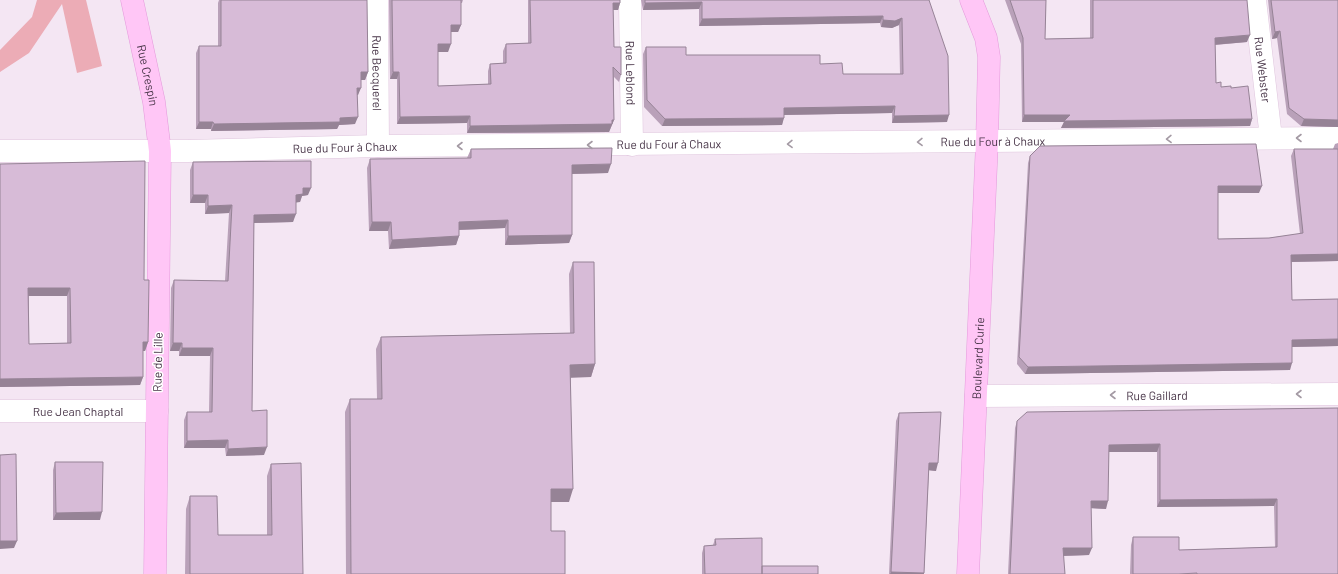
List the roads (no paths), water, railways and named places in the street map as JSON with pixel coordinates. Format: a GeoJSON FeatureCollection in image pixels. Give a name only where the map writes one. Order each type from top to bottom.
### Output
{"type":"FeatureCollection","features":[{"type":"Feature","properties":{"kind":"main road","name":"Rue Crespin"},"geometry":{"type":"LineString","coordinates":[[132,0],[153,96],[160,151]]}},
{"type":"Feature","properties":{"kind":"main road","name":"Boulevard Curie"},"geometry":{"type":"LineString","coordinates":[[968,574],[987,142],[988,50],[971,0]]}},
{"type":"Feature","properties":{"kind":"main road","name":"Rue de Lille"},"geometry":{"type":"LineString","coordinates":[[155,574],[160,151]]}},
{"type":"Feature","properties":{"kind":"street","name":"Rue Becquerel"},"geometry":{"type":"LineString","coordinates":[[377,0],[378,146]]}},
{"type":"Feature","properties":{"kind":"street","name":"Rue Leblond"},"geometry":{"type":"LineString","coordinates":[[630,0],[632,145]]}},
{"type":"Feature","properties":{"kind":"street","name":"Rue Webster"},"geometry":{"type":"LineString","coordinates":[[1255,0],[1271,138]]}},
{"type":"Feature","properties":{"kind":"street","name":"Rue du Four à Chaux"},"geometry":{"type":"LineString","coordinates":[[0,151],[160,151],[378,146],[1338,138]]}},
{"type":"Feature","properties":{"kind":"street","name":"Rue Gaillard"},"geometry":{"type":"LineString","coordinates":[[976,396],[1338,394]]}},
{"type":"Feature","properties":{"kind":"street","name":"Rue Jean Chaptal"},"geometry":{"type":"LineString","coordinates":[[0,411],[157,411]]}}]}
